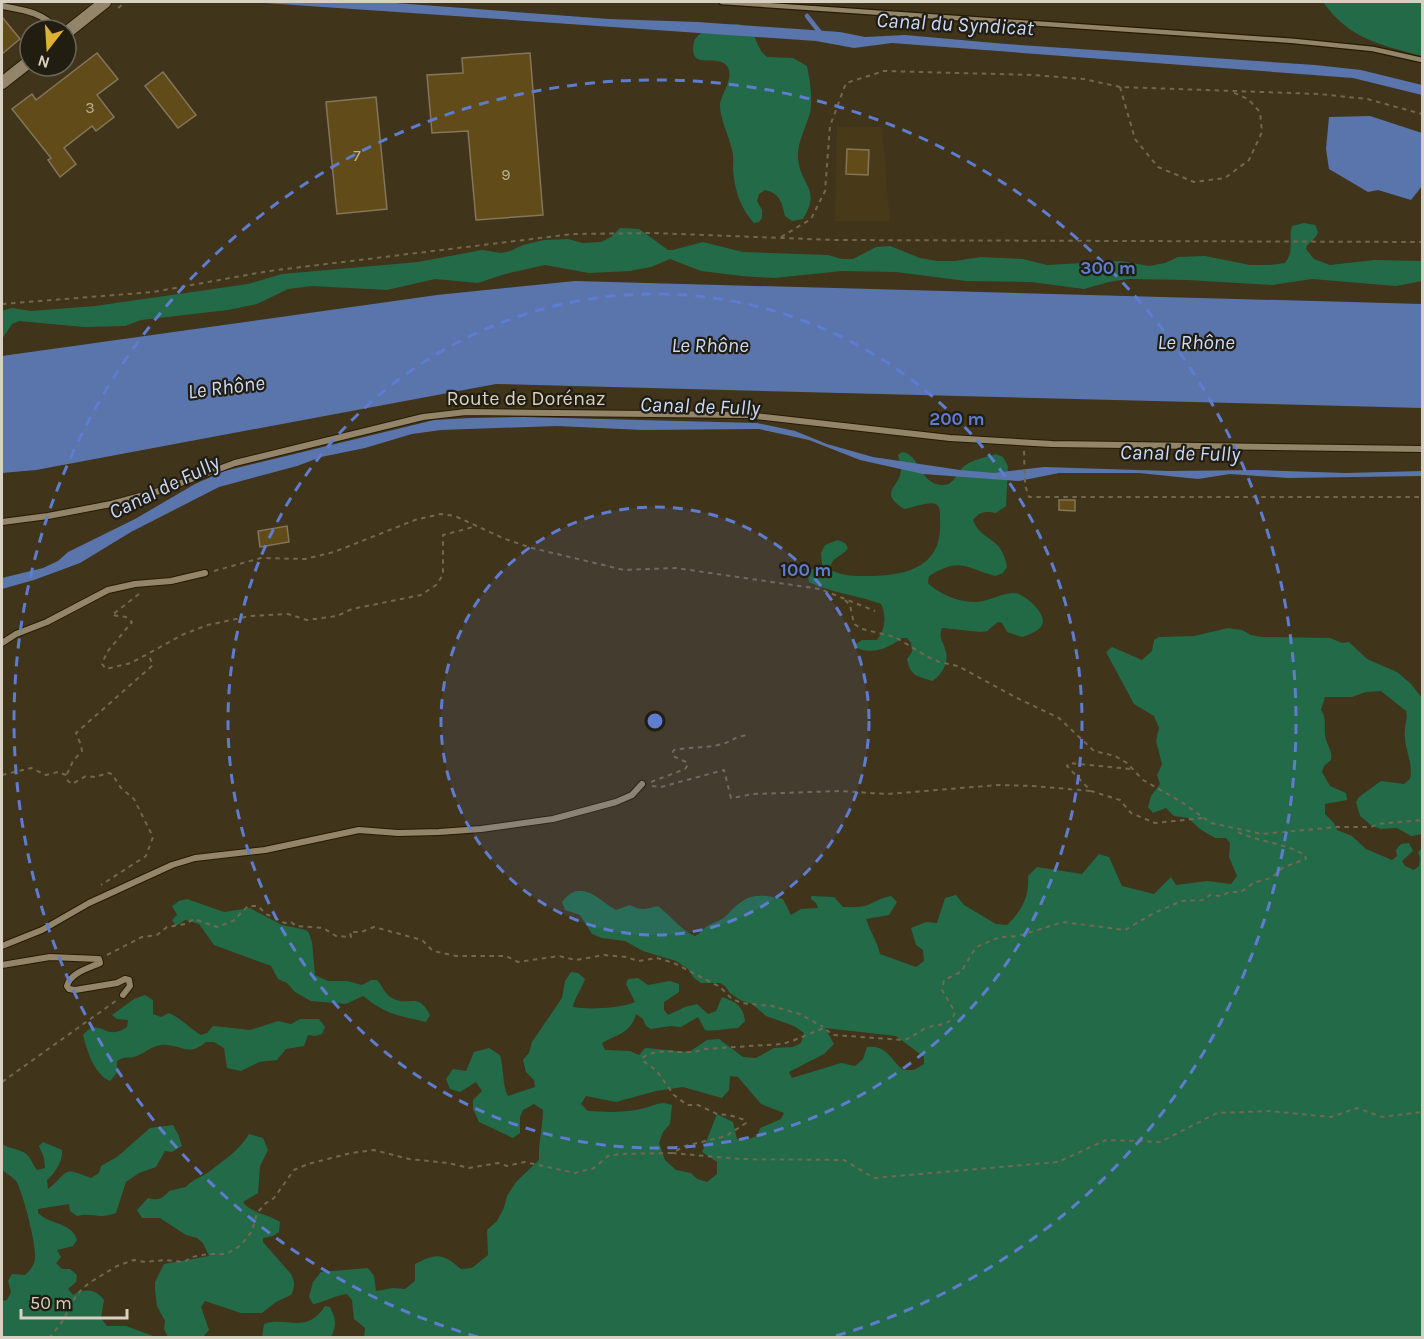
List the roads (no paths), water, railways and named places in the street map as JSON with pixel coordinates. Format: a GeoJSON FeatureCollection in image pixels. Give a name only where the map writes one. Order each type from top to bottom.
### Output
{"type":"FeatureCollection","features":[{"type":"Feature","properties":{"kind":"main road"},"geometry":{"type":"LineString","coordinates":[[78,23],[105,2]]}},
{"type":"Feature","properties":{"kind":"main road"},"geometry":{"type":"LineString","coordinates":[[2,83],[18,70]]}},
{"type":"Feature","properties":{"kind":"street"},"geometry":{"type":"LineString","coordinates":[[2,6],[38,13],[46,18]]}},
{"type":"Feature","properties":{"kind":"street","name":"Route de Dorénaz"},"geometry":{"type":"LineString","coordinates":[[2,522],[72,512],[128,500],[159,491],[235,462],[444,414],[503,412],[747,415],[950,438],[1023,442],[1138,446],[1422,449]]}},
{"type":"Feature","properties":{"kind":"street"},"geometry":{"type":"LineString","coordinates":[[2,643],[19,632],[40,625],[102,592],[127,585],[171,581],[205,573]]}},
{"type":"Feature","properties":{"kind":"street"},"geometry":{"type":"LineString","coordinates":[[2,946],[42,930],[88,903],[172,865],[195,858],[265,850],[359,830],[398,833],[439,832],[553,819],[616,802],[632,795],[642,784]]}},
{"type":"Feature","properties":{"kind":"street"},"geometry":{"type":"LineString","coordinates":[[2,965],[50,957],[99,959],[100,963],[82,970],[68,980],[67,986],[75,990],[129,980],[130,986],[123,995]]}},
{"type":"Feature","properties":{"kind":"lane"},"geometry":{"type":"LineString","coordinates":[[722,2],[1305,42],[1373,49],[1422,60]]}},
{"type":"Feature","properties":{"kind":"water","name":"Canal du Syndicat"},"geometry":{"type":"Polygon","coordinates":[[[252,2],[382,2],[609,19],[698,22],[840,32],[865,37],[905,35],[1315,65],[1361,70],[1422,85],[1422,95],[1353,78],[892,43],[854,48],[816,41],[252,2]]]}},
{"type":"Feature","properties":{"kind":"water"},"geometry":{"type":"Polygon","coordinates":[[[1370,116],[1422,133],[1422,186],[1411,200],[1378,190],[1368,192],[1329,169],[1326,149],[1329,117],[1370,116]]]}},
{"type":"Feature","properties":{"kind":"water","name":"Le Rhône"},"geometry":{"type":"Polygon","coordinates":[[[575,281],[1422,304],[1422,408],[496,384],[36,470],[2,473],[2,356],[437,295],[575,281]]]}},
{"type":"Feature","properties":{"kind":"water","name":"Canal de Fully"},"geometry":{"type":"Polygon","coordinates":[[[524,417],[757,423],[795,431],[827,444],[873,457],[994,473],[1044,467],[1346,473],[1422,471],[1422,476],[1288,478],[1230,474],[1198,479],[1139,473],[1059,473],[1019,481],[923,474],[860,460],[809,440],[759,429],[643,430],[557,426],[441,430],[412,434],[365,448],[321,457],[297,466],[219,487],[131,532],[80,563],[2,589],[2,578],[43,568],[58,561],[68,552],[135,519],[195,484],[224,471],[434,420],[524,417]]]}},
{"type":"Feature","properties":{"kind":"waterway"},"geometry":{"type":"LineString","coordinates":[[807,16],[822,35]]}}]}
